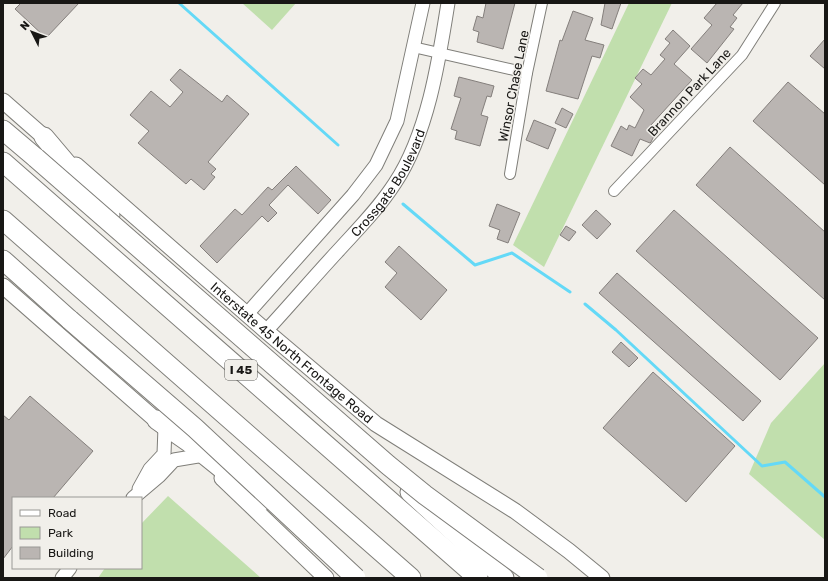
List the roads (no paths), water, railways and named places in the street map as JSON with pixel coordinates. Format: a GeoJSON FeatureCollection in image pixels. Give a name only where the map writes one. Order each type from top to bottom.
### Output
{"type":"FeatureCollection","features":[{"type":"Feature","properties":{"kind":"highway"},"geometry":{"type":"LineString","coordinates":[[3,130],[388,465],[425,495],[538,578]]}},
{"type":"Feature","properties":{"kind":"highway"},"geometry":{"type":"LineString","coordinates":[[44,137],[117,224],[504,578]]}},
{"type":"Feature","properties":{"kind":"highway","name":"I 45"},"geometry":{"type":"LineString","coordinates":[[3,162],[478,578]]}},
{"type":"Feature","properties":{"kind":"highway"},"geometry":{"type":"LineString","coordinates":[[3,220],[411,578]]}},
{"type":"Feature","properties":{"kind":"highway"},"geometry":{"type":"LineString","coordinates":[[3,260],[195,428],[356,578]]}},
{"type":"Feature","properties":{"kind":"highway"},"geometry":{"type":"LineString","coordinates":[[161,424],[190,443],[359,578]]}},
{"type":"Feature","properties":{"kind":"main road","name":"Interstate 45 North Frontage Road"},"geometry":{"type":"LineString","coordinates":[[3,101],[266,331],[376,424],[515,512],[569,551],[602,578]]}},
{"type":"Feature","properties":{"kind":"main road"},"geometry":{"type":"LineString","coordinates":[[3,286],[198,456],[326,578]]}},
{"type":"Feature","properties":{"kind":"street","name":"Crossgate Boulevard"},"geometry":{"type":"LineString","coordinates":[[247,314],[357,191],[376,165],[396,121],[423,3]]}},
{"type":"Feature","properties":{"kind":"street","name":"Crossgate Boulevard"},"geometry":{"type":"LineString","coordinates":[[266,331],[372,213],[396,182],[420,129],[440,53],[448,3]]}},
{"type":"Feature","properties":{"kind":"street","name":"Winsor Chase Lane"},"geometry":{"type":"LineString","coordinates":[[510,174],[527,73],[542,3]]}},
{"type":"Feature","properties":{"kind":"street","name":"Brannon Park Lane"},"geometry":{"type":"LineString","coordinates":[[614,192],[742,55],[775,3]]}},
{"type":"Feature","properties":{"kind":"street"},"geometry":{"type":"LineString","coordinates":[[413,47],[527,73]]}},
{"type":"Feature","properties":{"kind":"street"},"geometry":{"type":"LineString","coordinates":[[134,496],[150,469],[164,454],[161,424]]}},
{"type":"Feature","properties":{"kind":"street"},"geometry":{"type":"LineString","coordinates":[[134,496],[159,476],[174,460],[198,456]]}},
{"type":"Feature","properties":{"kind":"street"},"geometry":{"type":"LineString","coordinates":[[62,578],[69,569]]}},
{"type":"Feature","properties":{"kind":"waterway"},"geometry":{"type":"LineString","coordinates":[[179,3],[338,145]]}},
{"type":"Feature","properties":{"kind":"waterway"},"geometry":{"type":"LineString","coordinates":[[403,204],[475,265],[512,253],[570,292]]}},
{"type":"Feature","properties":{"kind":"waterway"},"geometry":{"type":"LineString","coordinates":[[585,304],[616,330],[762,466],[785,462],[825,497]]}}]}
